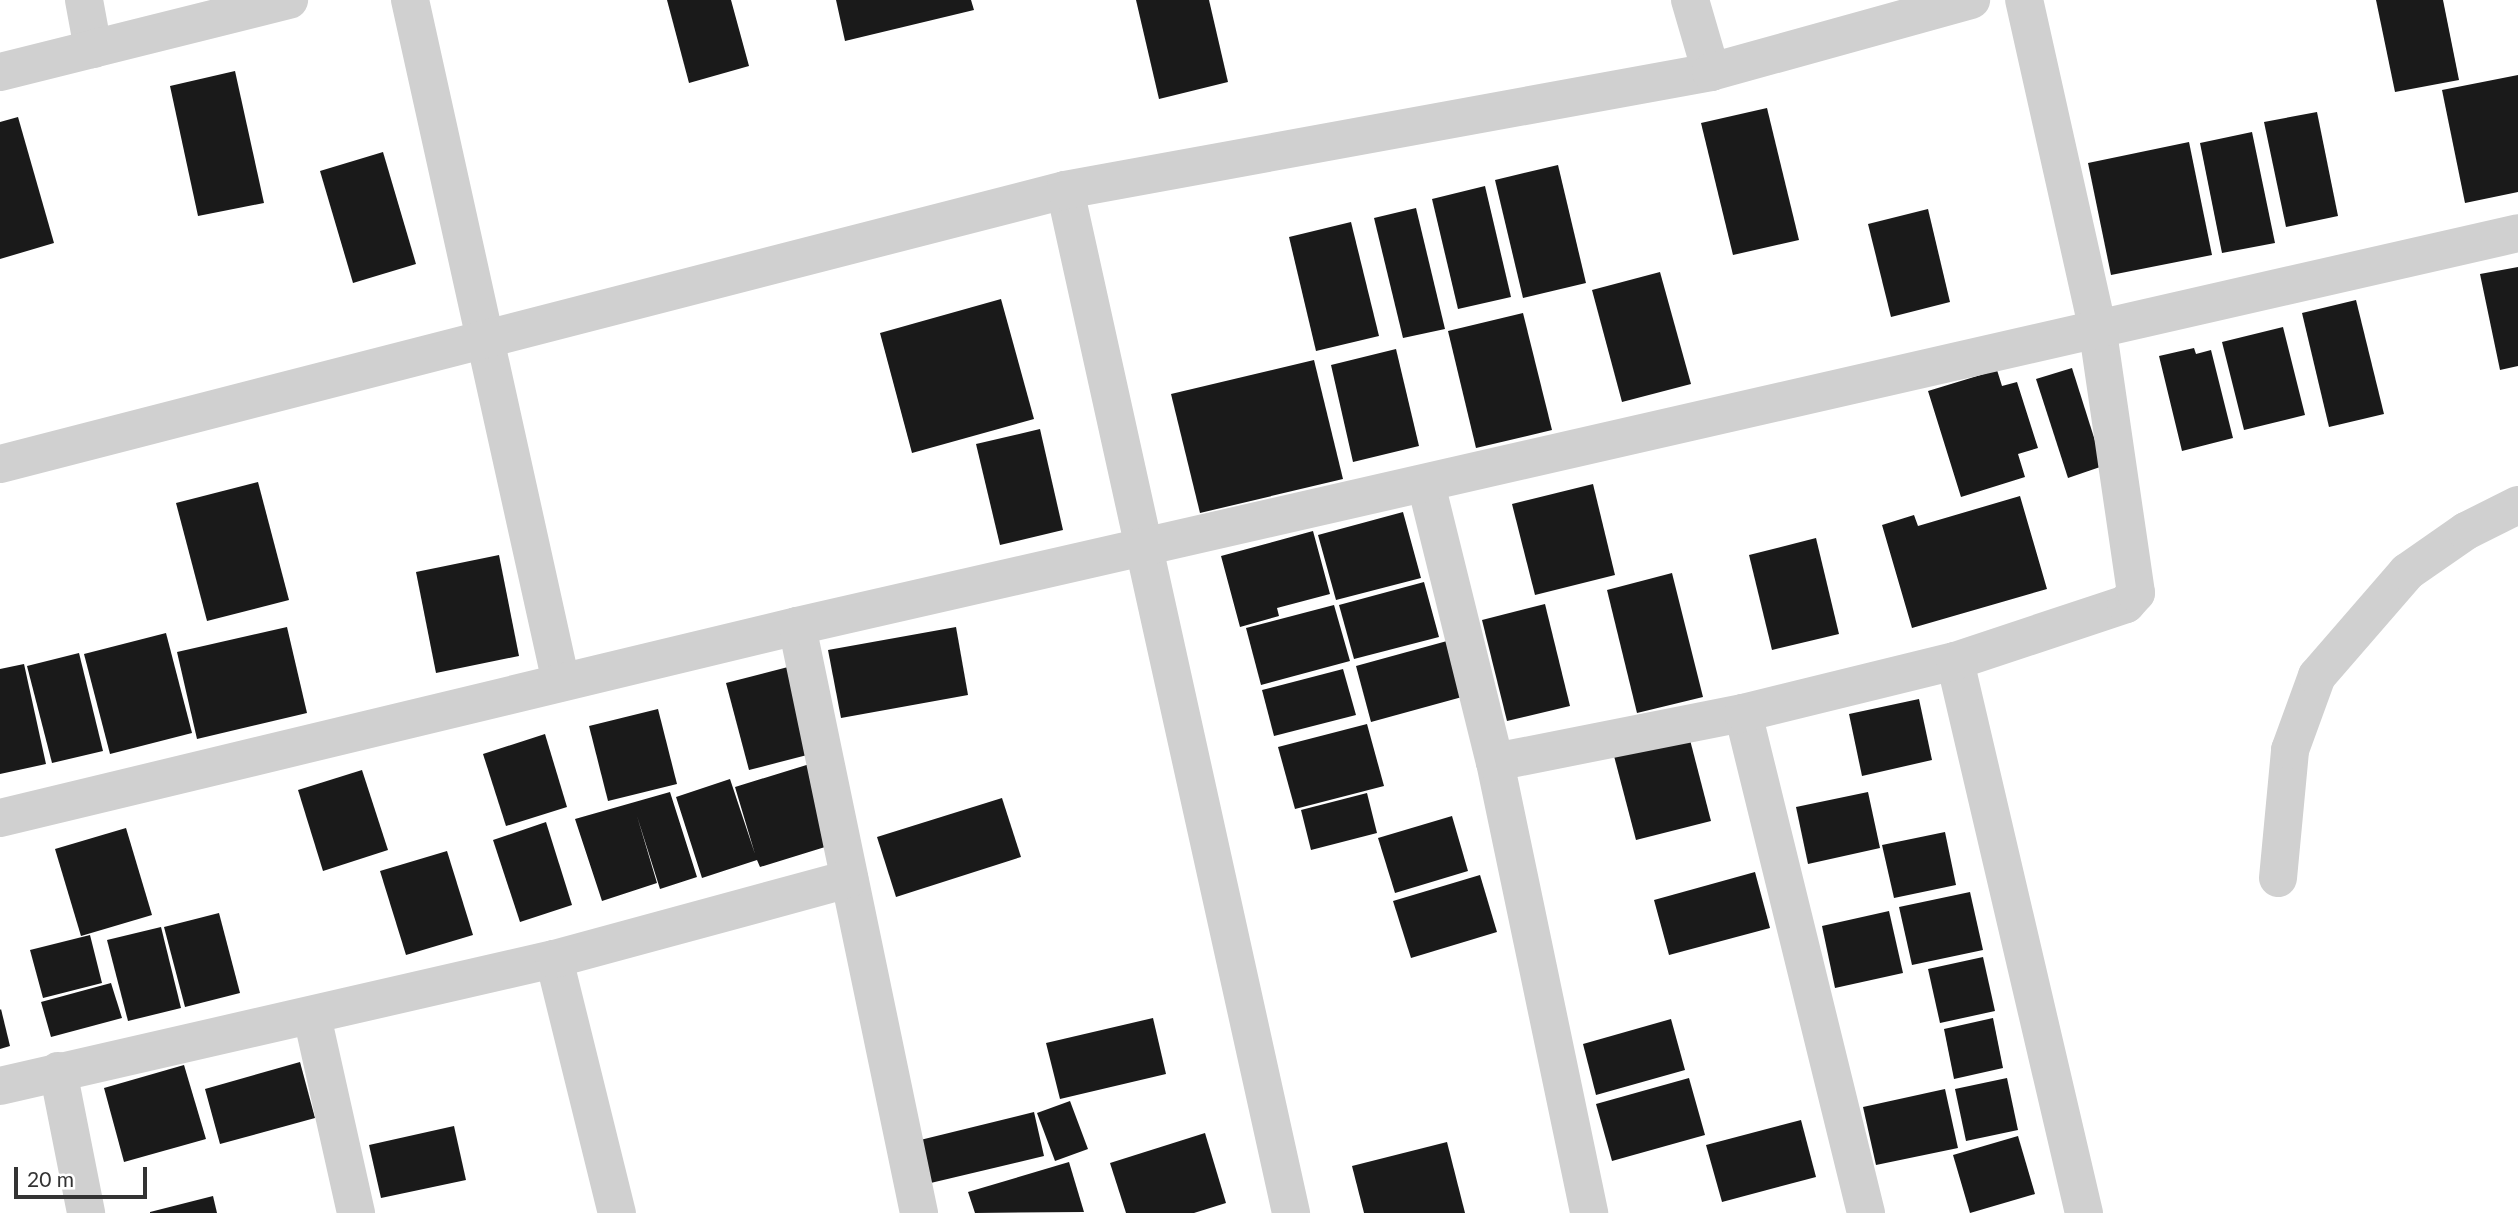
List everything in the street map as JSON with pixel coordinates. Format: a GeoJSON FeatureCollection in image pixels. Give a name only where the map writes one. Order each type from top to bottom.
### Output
{"type":"FeatureCollection","features":[{"type":"Feature","properties":{"kind":"street"},"geometry":{"type":"LineString","coordinates":[[84,0],[93,49]]}},
{"type":"Feature","properties":{"kind":"street"},"geometry":{"type":"LineString","coordinates":[[0,72],[289,0]]}},
{"type":"Feature","properties":{"kind":"street"},"geometry":{"type":"LineString","coordinates":[[410,0],[483,341],[561,682]]}},
{"type":"Feature","properties":{"kind":"street"},"geometry":{"type":"LineString","coordinates":[[1690,0],[1711,72]]}},
{"type":"Feature","properties":{"kind":"street"},"geometry":{"type":"LineString","coordinates":[[0,464],[1065,190],[1711,72],[1971,0]]}},
{"type":"Feature","properties":{"kind":"street"},"geometry":{"type":"LineString","coordinates":[[1495,762],[1743,713],[1955,661],[2126,604],[2136,593],[2097,326],[2024,0]]}},
{"type":"Feature","properties":{"kind":"street"},"geometry":{"type":"LineString","coordinates":[[1065,190],[1286,1212]]}},
{"type":"Feature","properties":{"kind":"street"},"geometry":{"type":"LineString","coordinates":[[0,818],[797,626],[1426,484],[2097,326],[2518,233]]}},
{"type":"Feature","properties":{"kind":"street"},"geometry":{"type":"LineString","coordinates":[[1426,484],[1495,762],[1589,1213]]}},
{"type":"Feature","properties":{"kind":"street"},"geometry":{"type":"LineString","coordinates":[[2278,878],[2290,750],[2317,676],[2407,572],[2466,531],[2518,505]]}},
{"type":"Feature","properties":{"kind":"street"},"geometry":{"type":"LineString","coordinates":[[797,626],[919,1213]]}},
{"type":"Feature","properties":{"kind":"street"},"geometry":{"type":"LineString","coordinates":[[1955,661],[2084,1213]]}},
{"type":"Feature","properties":{"kind":"street"},"geometry":{"type":"LineString","coordinates":[[1743,713],[1866,1213]]}},
{"type":"Feature","properties":{"kind":"street"},"geometry":{"type":"LineString","coordinates":[[0,1086],[554,959],[849,879]]}},
{"type":"Feature","properties":{"kind":"street"},"geometry":{"type":"LineString","coordinates":[[554,959],[617,1213]]}},
{"type":"Feature","properties":{"kind":"street"},"geometry":{"type":"LineString","coordinates":[[312,1016],[356,1213]]}},
{"type":"Feature","properties":{"kind":"street"},"geometry":{"type":"LineString","coordinates":[[58,1071],[86,1213]]}},
{"type":"Feature","properties":{"kind":"building"},"geometry":{"type":"Polygon","coordinates":[[[667,0],[731,0],[749,66],[689,83],[667,0]]]}},
{"type":"Feature","properties":{"kind":"building"},"geometry":{"type":"Polygon","coordinates":[[[836,0],[971,0],[974,10],[845,41],[836,0]]]}},
{"type":"Feature","properties":{"kind":"building"},"geometry":{"type":"Polygon","coordinates":[[[1136,0],[1209,0],[1228,82],[1159,99],[1136,0]]]}},
{"type":"Feature","properties":{"kind":"building"},"geometry":{"type":"Polygon","coordinates":[[[2376,0],[2443,0],[2459,80],[2395,92],[2376,0]]]}},
{"type":"Feature","properties":{"kind":"building"},"geometry":{"type":"Polygon","coordinates":[[[235,71],[264,203],[198,216],[170,86],[235,71]]]}},
{"type":"Feature","properties":{"kind":"building"},"geometry":{"type":"Polygon","coordinates":[[[2518,75],[2518,192],[2465,203],[2442,90],[2518,75]]]}},
{"type":"Feature","properties":{"kind":"building"},"geometry":{"type":"Polygon","coordinates":[[[1767,108],[1799,240],[1733,255],[1701,123],[1767,108]]]}},
{"type":"Feature","properties":{"kind":"building"},"geometry":{"type":"Polygon","coordinates":[[[2317,112],[2338,216],[2286,227],[2264,122],[2317,112]]]}},
{"type":"Feature","properties":{"kind":"building"},"geometry":{"type":"Polygon","coordinates":[[[18,117],[54,243],[0,259],[0,122],[18,117]]]}},
{"type":"Feature","properties":{"kind":"building"},"geometry":{"type":"Polygon","coordinates":[[[2252,132],[2275,243],[2222,253],[2200,143],[2252,132]]]}},
{"type":"Feature","properties":{"kind":"building"},"geometry":{"type":"Polygon","coordinates":[[[2189,142],[2212,255],[2111,275],[2088,163],[2189,142]]]}},
{"type":"Feature","properties":{"kind":"building"},"geometry":{"type":"Polygon","coordinates":[[[383,152],[416,264],[353,283],[320,171],[383,152]]]}},
{"type":"Feature","properties":{"kind":"building"},"geometry":{"type":"Polygon","coordinates":[[[1558,165],[1586,283],[1523,298],[1495,180],[1558,165]]]}},
{"type":"Feature","properties":{"kind":"building"},"geometry":{"type":"Polygon","coordinates":[[[1485,186],[1511,297],[1458,309],[1432,199],[1485,186]]]}},
{"type":"Feature","properties":{"kind":"building"},"geometry":{"type":"Polygon","coordinates":[[[1416,208],[1445,329],[1403,338],[1374,218],[1416,208]]]}},
{"type":"Feature","properties":{"kind":"building"},"geometry":{"type":"Polygon","coordinates":[[[1928,209],[1950,302],[1891,317],[1868,224],[1928,209]]]}},
{"type":"Feature","properties":{"kind":"building"},"geometry":{"type":"Polygon","coordinates":[[[1351,222],[1379,336],[1316,351],[1289,237],[1351,222]]]}},
{"type":"Feature","properties":{"kind":"building"},"geometry":{"type":"Polygon","coordinates":[[[2518,267],[2518,366],[2500,370],[2480,274],[2518,267]]]}},
{"type":"Feature","properties":{"kind":"building"},"geometry":{"type":"Polygon","coordinates":[[[1660,272],[1691,384],[1622,402],[1592,290],[1660,272]]]}},
{"type":"Feature","properties":{"kind":"building"},"geometry":{"type":"Polygon","coordinates":[[[1001,299],[1034,419],[912,453],[880,333],[1001,299]]]}},
{"type":"Feature","properties":{"kind":"building"},"geometry":{"type":"Polygon","coordinates":[[[2356,300],[2384,414],[2329,427],[2302,313],[2356,300]]]}},
{"type":"Feature","properties":{"kind":"building"},"geometry":{"type":"Polygon","coordinates":[[[1523,313],[1552,430],[1476,448],[1448,331],[1523,313]]]}},
{"type":"Feature","properties":{"kind":"building"},"geometry":{"type":"Polygon","coordinates":[[[2283,327],[2305,415],[2244,430],[2222,342],[2283,327]]]}},
{"type":"Feature","properties":{"kind":"building"},"geometry":{"type":"Polygon","coordinates":[[[2194,348],[2196,354],[2211,350],[2233,438],[2182,451],[2159,356],[2194,348]]]}},
{"type":"Feature","properties":{"kind":"building"},"geometry":{"type":"Polygon","coordinates":[[[1396,349],[1419,446],[1353,462],[1331,365],[1396,349]]]}},
{"type":"Feature","properties":{"kind":"building"},"geometry":{"type":"Polygon","coordinates":[[[1314,360],[1343,479],[1200,513],[1171,394],[1314,360]]]}},
{"type":"Feature","properties":{"kind":"building"},"geometry":{"type":"Polygon","coordinates":[[[2072,368],[2103,466],[2068,478],[2036,379],[2072,368]]]}},
{"type":"Feature","properties":{"kind":"building"},"geometry":{"type":"Polygon","coordinates":[[[1997,370],[2002,386],[2017,382],[2038,448],[2018,454],[2025,477],[1961,497],[1928,391],[1997,370]]]}},
{"type":"Feature","properties":{"kind":"building"},"geometry":{"type":"Polygon","coordinates":[[[1040,429],[1063,530],[1000,545],[976,444],[1040,429]]]}},
{"type":"Feature","properties":{"kind":"building"},"geometry":{"type":"Polygon","coordinates":[[[258,482],[289,600],[207,621],[176,503],[258,482]]]}},
{"type":"Feature","properties":{"kind":"building"},"geometry":{"type":"Polygon","coordinates":[[[1593,484],[1615,575],[1535,595],[1512,504],[1593,484]]]}},
{"type":"Feature","properties":{"kind":"building"},"geometry":{"type":"Polygon","coordinates":[[[2020,496],[2047,589],[1912,628],[1882,525],[1914,515],[1918,526],[2020,496]]]}},
{"type":"Feature","properties":{"kind":"building"},"geometry":{"type":"Polygon","coordinates":[[[1403,512],[1421,578],[1336,600],[1318,535],[1403,512]]]}},
{"type":"Feature","properties":{"kind":"building"},"geometry":{"type":"Polygon","coordinates":[[[1313,531],[1330,594],[1277,608],[1279,616],[1240,627],[1221,556],[1313,531]]]}},
{"type":"Feature","properties":{"kind":"building"},"geometry":{"type":"Polygon","coordinates":[[[1816,538],[1839,634],[1772,650],[1749,555],[1816,538]]]}},
{"type":"Feature","properties":{"kind":"building"},"geometry":{"type":"Polygon","coordinates":[[[499,555],[519,656],[436,673],[416,572],[499,555]]]}},
{"type":"Feature","properties":{"kind":"building"},"geometry":{"type":"Polygon","coordinates":[[[1672,573],[1703,697],[1637,713],[1607,590],[1672,573]]]}},
{"type":"Feature","properties":{"kind":"building"},"geometry":{"type":"Polygon","coordinates":[[[1424,582],[1439,637],[1354,659],[1339,605],[1424,582]]]}},
{"type":"Feature","properties":{"kind":"building"},"geometry":{"type":"Polygon","coordinates":[[[1545,604],[1570,706],[1507,721],[1482,620],[1545,604]]]}},
{"type":"Feature","properties":{"kind":"building"},"geometry":{"type":"Polygon","coordinates":[[[1334,605],[1350,661],[1261,685],[1246,628],[1334,605]]]}},
{"type":"Feature","properties":{"kind":"building"},"geometry":{"type":"Polygon","coordinates":[[[287,627],[307,713],[197,739],[177,652],[287,627]]]}},
{"type":"Feature","properties":{"kind":"building"},"geometry":{"type":"Polygon","coordinates":[[[956,627],[968,695],[841,718],[828,650],[956,627]]]}},
{"type":"Feature","properties":{"kind":"building"},"geometry":{"type":"Polygon","coordinates":[[[166,633],[192,733],[110,754],[84,654],[166,633]]]}},
{"type":"Feature","properties":{"kind":"building"},"geometry":{"type":"Polygon","coordinates":[[[1447,641],[1462,697],[1371,722],[1356,666],[1447,641]]]}},
{"type":"Feature","properties":{"kind":"building"},"geometry":{"type":"Polygon","coordinates":[[[79,653],[103,751],[52,763],[27,666],[79,653]]]}},
{"type":"Feature","properties":{"kind":"building"},"geometry":{"type":"Polygon","coordinates":[[[24,664],[46,764],[0,774],[0,669],[24,664]]]}},
{"type":"Feature","properties":{"kind":"building"},"geometry":{"type":"Polygon","coordinates":[[[788,667],[811,754],[749,770],[726,683],[788,667]]]}},
{"type":"Feature","properties":{"kind":"building"},"geometry":{"type":"Polygon","coordinates":[[[1343,669],[1356,715],[1274,736],[1262,690],[1343,669]]]}},
{"type":"Feature","properties":{"kind":"building"},"geometry":{"type":"Polygon","coordinates":[[[1919,699],[1932,760],[1862,776],[1849,714],[1919,699]]]}},
{"type":"Feature","properties":{"kind":"building"},"geometry":{"type":"Polygon","coordinates":[[[658,709],[677,784],[608,801],[589,726],[658,709]]]}},
{"type":"Feature","properties":{"kind":"building"},"geometry":{"type":"Polygon","coordinates":[[[1367,724],[1384,786],[1295,809],[1278,747],[1367,724]]]}},
{"type":"Feature","properties":{"kind":"building"},"geometry":{"type":"Polygon","coordinates":[[[545,734],[567,807],[506,826],[483,754],[545,734]]]}},
{"type":"Feature","properties":{"kind":"building"},"geometry":{"type":"Polygon","coordinates":[[[1689,736],[1711,821],[1636,840],[1614,756],[1689,736]]]}},
{"type":"Feature","properties":{"kind":"building"},"geometry":{"type":"Polygon","coordinates":[[[813,763],[838,843],[760,867],[757,860],[702,878],[676,797],[730,779],[755,854],[735,787],[813,763]]]}},
{"type":"Feature","properties":{"kind":"building"},"geometry":{"type":"Polygon","coordinates":[[[362,770],[388,850],[323,871],[298,790],[362,770]]]}},
{"type":"Feature","properties":{"kind":"building"},"geometry":{"type":"Polygon","coordinates":[[[670,792],[697,877],[660,889],[637,816],[657,883],[602,901],[575,819],[670,792]]]}},
{"type":"Feature","properties":{"kind":"building"},"geometry":{"type":"Polygon","coordinates":[[[1868,792],[1880,848],[1808,864],[1796,807],[1868,792]]]}},
{"type":"Feature","properties":{"kind":"building"},"geometry":{"type":"Polygon","coordinates":[[[1367,793],[1377,833],[1311,850],[1301,810],[1367,793]]]}},
{"type":"Feature","properties":{"kind":"building"},"geometry":{"type":"Polygon","coordinates":[[[1002,798],[1021,857],[896,897],[877,837],[1002,798]]]}},
{"type":"Feature","properties":{"kind":"building"},"geometry":{"type":"Polygon","coordinates":[[[1452,816],[1468,871],[1395,893],[1378,838],[1452,816]]]}},
{"type":"Feature","properties":{"kind":"building"},"geometry":{"type":"Polygon","coordinates":[[[546,822],[572,905],[520,922],[493,840],[546,822]]]}},
{"type":"Feature","properties":{"kind":"building"},"geometry":{"type":"Polygon","coordinates":[[[126,828],[152,915],[81,936],[55,849],[126,828]]]}},
{"type":"Feature","properties":{"kind":"building"},"geometry":{"type":"Polygon","coordinates":[[[1945,832],[1956,885],[1894,898],[1882,845],[1945,832]]]}},
{"type":"Feature","properties":{"kind":"building"},"geometry":{"type":"Polygon","coordinates":[[[447,851],[473,935],[406,955],[380,871],[447,851]]]}},
{"type":"Feature","properties":{"kind":"building"},"geometry":{"type":"Polygon","coordinates":[[[1755,872],[1770,928],[1669,955],[1654,900],[1755,872]]]}},
{"type":"Feature","properties":{"kind":"building"},"geometry":{"type":"Polygon","coordinates":[[[1480,875],[1497,932],[1411,958],[1393,901],[1480,875]]]}},
{"type":"Feature","properties":{"kind":"building"},"geometry":{"type":"Polygon","coordinates":[[[1970,892],[1983,950],[1912,965],[1899,907],[1970,892]]]}},
{"type":"Feature","properties":{"kind":"building"},"geometry":{"type":"Polygon","coordinates":[[[1889,911],[1903,973],[1835,988],[1822,926],[1889,911]]]}},
{"type":"Feature","properties":{"kind":"building"},"geometry":{"type":"Polygon","coordinates":[[[219,913],[240,993],[185,1007],[164,927],[219,913]]]}},
{"type":"Feature","properties":{"kind":"building"},"geometry":{"type":"Polygon","coordinates":[[[161,927],[181,1008],[128,1021],[107,940],[161,927]]]}},
{"type":"Feature","properties":{"kind":"building"},"geometry":{"type":"Polygon","coordinates":[[[90,935],[102,983],[43,998],[30,950],[90,935]]]}},
{"type":"Feature","properties":{"kind":"building"},"geometry":{"type":"Polygon","coordinates":[[[1983,957],[1995,1011],[1940,1023],[1928,969],[1983,957]]]}},
{"type":"Feature","properties":{"kind":"building"},"geometry":{"type":"Polygon","coordinates":[[[111,983],[122,1018],[51,1037],[41,1002],[111,983]]]}},
{"type":"Feature","properties":{"kind":"building"},"geometry":{"type":"Polygon","coordinates":[[[0,1010],[10,1046],[0,1049],[0,1010]]]}},
{"type":"Feature","properties":{"kind":"building"},"geometry":{"type":"Polygon","coordinates":[[[1153,1018],[1166,1074],[1060,1099],[1046,1043],[1153,1018]]]}},
{"type":"Feature","properties":{"kind":"building"},"geometry":{"type":"Polygon","coordinates":[[[1993,1018],[2003,1068],[1954,1079],[1944,1029],[1993,1018]]]}},
{"type":"Feature","properties":{"kind":"building"},"geometry":{"type":"Polygon","coordinates":[[[1671,1019],[1685,1070],[1596,1095],[1583,1044],[1671,1019]]]}},
{"type":"Feature","properties":{"kind":"building"},"geometry":{"type":"Polygon","coordinates":[[[300,1062],[315,1118],[220,1144],[205,1089],[300,1062]]]}},
{"type":"Feature","properties":{"kind":"building"},"geometry":{"type":"Polygon","coordinates":[[[184,1065],[206,1139],[124,1162],[104,1088],[184,1065]]]}},
{"type":"Feature","properties":{"kind":"building"},"geometry":{"type":"Polygon","coordinates":[[[1689,1078],[1705,1135],[1612,1161],[1596,1104],[1689,1078]]]}},
{"type":"Feature","properties":{"kind":"building"},"geometry":{"type":"Polygon","coordinates":[[[2007,1078],[2018,1130],[1966,1141],[1955,1089],[2007,1078]]]}},
{"type":"Feature","properties":{"kind":"building"},"geometry":{"type":"Polygon","coordinates":[[[1945,1089],[1958,1148],[1876,1165],[1863,1107],[1945,1089]]]}},
{"type":"Feature","properties":{"kind":"building"},"geometry":{"type":"Polygon","coordinates":[[[1070,1101],[1088,1149],[1055,1161],[1037,1113],[1070,1101]]]}},
{"type":"Feature","properties":{"kind":"building"},"geometry":{"type":"Polygon","coordinates":[[[1034,1112],[1044,1156],[918,1186],[908,1143],[1034,1112]]]}},
{"type":"Feature","properties":{"kind":"building"},"geometry":{"type":"Polygon","coordinates":[[[1801,1120],[1816,1177],[1722,1202],[1706,1145],[1801,1120]]]}},
{"type":"Feature","properties":{"kind":"building"},"geometry":{"type":"Polygon","coordinates":[[[454,1126],[466,1180],[381,1198],[369,1145],[454,1126]]]}},
{"type":"Feature","properties":{"kind":"building"},"geometry":{"type":"Polygon","coordinates":[[[1205,1133],[1226,1203],[1194,1213],[1126,1213],[1110,1163],[1205,1133]]]}},
{"type":"Feature","properties":{"kind":"building"},"geometry":{"type":"Polygon","coordinates":[[[2018,1136],[2035,1194],[1970,1213],[1953,1155],[2018,1136]]]}},
{"type":"Feature","properties":{"kind":"building"},"geometry":{"type":"Polygon","coordinates":[[[1447,1142],[1465,1213],[1364,1213],[1352,1166],[1447,1142]]]}},
{"type":"Feature","properties":{"kind":"building"},"geometry":{"type":"Polygon","coordinates":[[[1069,1162],[1084,1212],[975,1213],[968,1192],[1069,1162]]]}},
{"type":"Feature","properties":{"kind":"building"},"geometry":{"type":"Polygon","coordinates":[[[213,1196],[217,1213],[150,1213],[150,1212],[213,1196]]]}}]}
